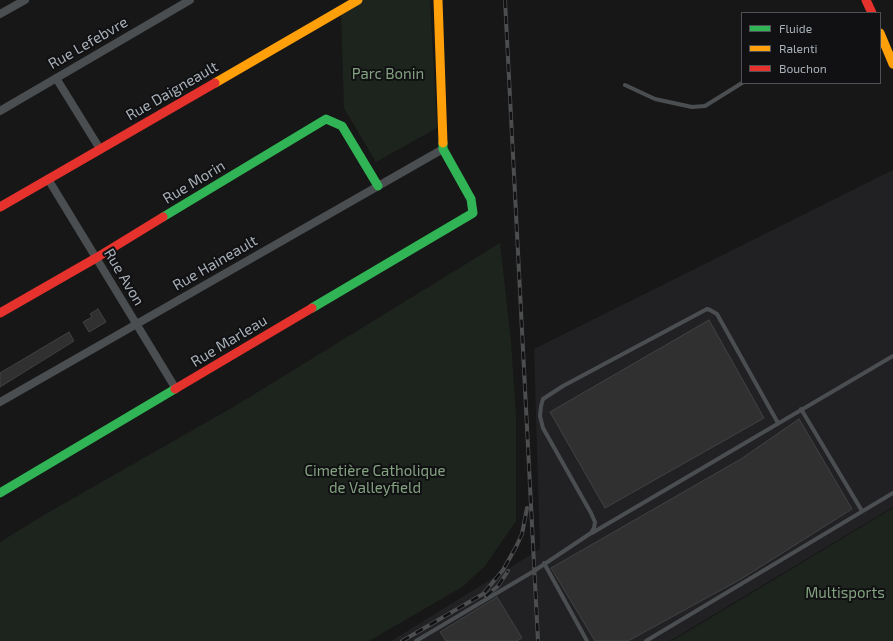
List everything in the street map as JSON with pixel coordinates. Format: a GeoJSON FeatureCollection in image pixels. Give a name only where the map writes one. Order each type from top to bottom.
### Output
{"type":"FeatureCollection","features":[{"type":"Feature","properties":{"kind":"street"},"geometry":{"type":"LineString","coordinates":[[0,14],[25,0]]}},
{"type":"Feature","properties":{"kind":"street","name":"Rue Lefebvre"},"geometry":{"type":"LineString","coordinates":[[0,111],[190,0]]}},
{"type":"Feature","properties":{"kind":"street","name":"Rue Daigneault"},"geometry":{"type":"LineString","coordinates":[[0,207],[358,0]]}},
{"type":"Feature","properties":{"kind":"street"},"geometry":{"type":"LineString","coordinates":[[438,0],[443,149]]}},
{"type":"Feature","properties":{"kind":"street"},"geometry":{"type":"LineString","coordinates":[[866,0],[868,12]]}},
{"type":"Feature","properties":{"kind":"street"},"geometry":{"type":"LineString","coordinates":[[881,35],[893,64]]}},
{"type":"Feature","properties":{"kind":"street"},"geometry":{"type":"LineString","coordinates":[[56,78],[100,149]]}},
{"type":"Feature","properties":{"kind":"street","name":"Rue Morin"},"geometry":{"type":"LineString","coordinates":[[0,312],[96,258],[326,119],[342,126],[378,186]]}},
{"type":"Feature","properties":{"kind":"street","name":"Rue Haineault"},"geometry":{"type":"LineString","coordinates":[[0,402],[443,149]]}},
{"type":"Feature","properties":{"kind":"street","name":"Rue Marleau"},"geometry":{"type":"LineString","coordinates":[[0,493],[473,213],[471,199],[443,149]]}},
{"type":"Feature","properties":{"kind":"street","name":"Rue Avon"},"geometry":{"type":"LineString","coordinates":[[48,179],[176,389]]}},
{"type":"Feature","properties":{"kind":"lane"},"geometry":{"type":"LineString","coordinates":[[625,85],[655,99],[692,107],[705,106],[741,84]]}},
{"type":"Feature","properties":{"kind":"lane"},"geometry":{"type":"LineString","coordinates":[[592,533],[595,522],[591,513],[543,428],[540,416],[543,399],[563,386],[707,310],[710,310],[717,314],[778,423]]}},
{"type":"Feature","properties":{"kind":"lane"},"geometry":{"type":"LineString","coordinates":[[416,641],[534,571],[544,563],[592,533],[893,356]]}},
{"type":"Feature","properties":{"kind":"lane"},"geometry":{"type":"LineString","coordinates":[[801,409],[862,511]]}},
{"type":"Feature","properties":{"kind":"lane"},"geometry":{"type":"LineString","coordinates":[[646,641],[893,493]]}},
{"type":"Feature","properties":{"kind":"lane"},"geometry":{"type":"LineString","coordinates":[[544,563],[587,641]]}},
{"type":"Feature","properties":{"kind":"shaded area"},"geometry":{"type":"Polygon","coordinates":[[[893,170],[893,507],[670,641],[391,641],[540,549],[534,349],[893,170]]]}},
{"type":"Feature","properties":{"kind":"green space","name":"Parc Bonin"},"geometry":{"type":"Polygon","coordinates":[[[363,0],[430,0],[437,128],[376,162],[344,108],[341,12],[363,0]]]}},
{"type":"Feature","properties":{"kind":"green space","name":"Cimetière Catholique de Valleyfield"},"geometry":{"type":"Polygon","coordinates":[[[500,243],[511,342],[516,416],[516,521],[485,566],[462,587],[369,641],[0,641],[0,542],[44,515],[235,406],[500,243]]]}},
{"type":"Feature","properties":{"kind":"green space","name":"Multisports"},"geometry":{"type":"Polygon","coordinates":[[[893,508],[893,641],[672,641],[893,508]]]}},
{"type":"Feature","properties":{"kind":"building"},"geometry":{"type":"Polygon","coordinates":[[[98,309],[106,322],[89,332],[83,322],[92,317],[90,314],[98,309]]]}},
{"type":"Feature","properties":{"kind":"building"},"geometry":{"type":"Polygon","coordinates":[[[709,320],[764,418],[605,508],[550,412],[709,320]]]}},
{"type":"Feature","properties":{"kind":"building"},"geometry":{"type":"Polygon","coordinates":[[[69,332],[74,341],[0,387],[0,373],[69,332]]]}},
{"type":"Feature","properties":{"kind":"building"},"geometry":{"type":"Polygon","coordinates":[[[799,419],[852,509],[741,579],[628,641],[595,641],[551,568],[741,459],[799,419]]]}},
{"type":"Feature","properties":{"kind":"building"},"geometry":{"type":"Polygon","coordinates":[[[497,597],[522,638],[517,641],[446,641],[440,632],[497,597]]]}},
{"type":"Feature","properties":{"kind":"railway"},"geometry":{"type":"LineString","coordinates":[[505,0],[538,641]]}},
{"type":"Feature","properties":{"kind":"railway"},"geometry":{"type":"LineString","coordinates":[[402,641],[483,594],[503,570],[516,547],[522,534],[527,508]]}},
{"type":"Feature","properties":{"kind":"railway"},"geometry":{"type":"LineString","coordinates":[[486,596],[498,586],[508,571]]}},
{"type":"Feature","properties":{"kind":"traffic: fast"},"geometry":{"type":"LineString","coordinates":[[163,217],[326,119],[342,126],[378,186]]}},
{"type":"Feature","properties":{"kind":"traffic: fast"},"geometry":{"type":"LineString","coordinates":[[312,308],[473,213],[471,199],[443,149],[443,143]]}},
{"type":"Feature","properties":{"kind":"traffic: fast"},"geometry":{"type":"LineString","coordinates":[[0,493],[175,389]]}},
{"type":"Feature","properties":{"kind":"traffic: slow"},"geometry":{"type":"LineString","coordinates":[[215,83],[358,0]]}},
{"type":"Feature","properties":{"kind":"traffic: slow"},"geometry":{"type":"LineString","coordinates":[[438,0],[443,143]]}},
{"type":"Feature","properties":{"kind":"traffic: slow"},"geometry":{"type":"LineString","coordinates":[[881,35],[893,64]]}},
{"type":"Feature","properties":{"kind":"traffic: jam"},"geometry":{"type":"LineString","coordinates":[[866,0],[872,12]]}},
{"type":"Feature","properties":{"kind":"traffic: jam"},"geometry":{"type":"LineString","coordinates":[[0,207],[215,83]]}},
{"type":"Feature","properties":{"kind":"traffic: jam"},"geometry":{"type":"LineString","coordinates":[[0,313],[96,258],[163,217]]}},
{"type":"Feature","properties":{"kind":"traffic: jam"},"geometry":{"type":"LineString","coordinates":[[175,389],[312,308]]}}]}
